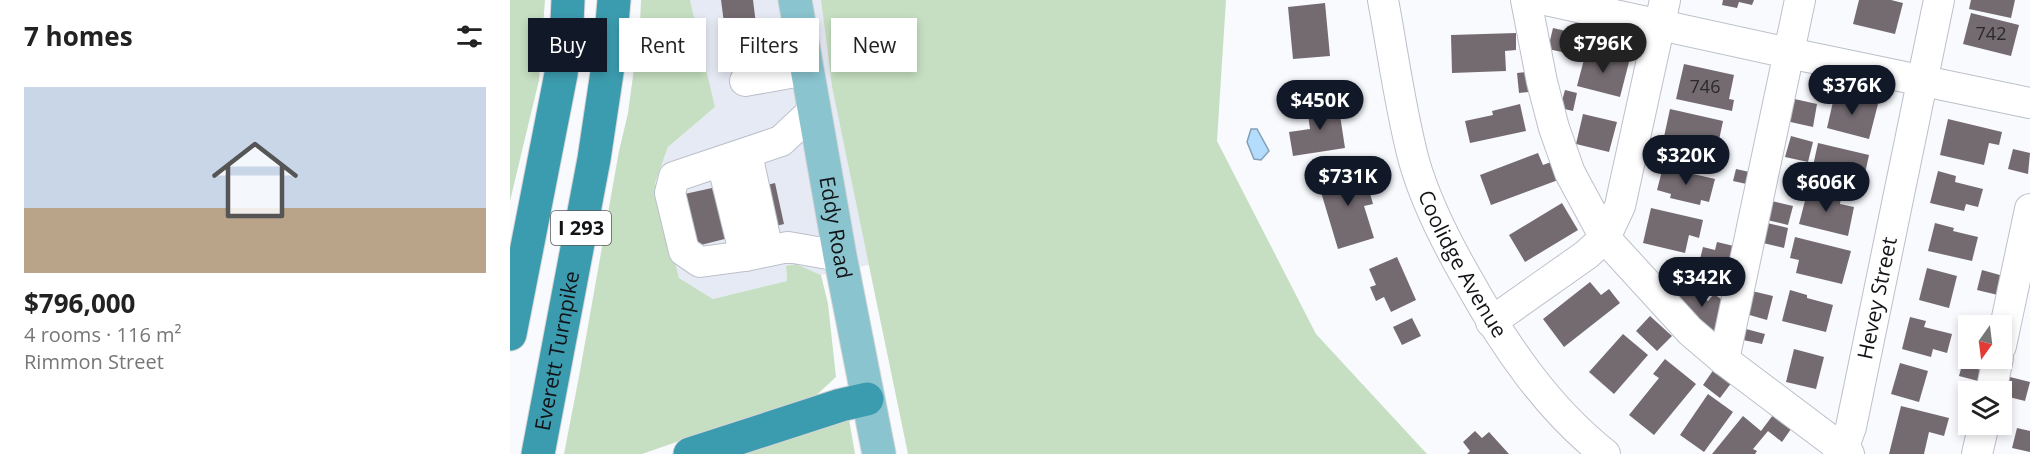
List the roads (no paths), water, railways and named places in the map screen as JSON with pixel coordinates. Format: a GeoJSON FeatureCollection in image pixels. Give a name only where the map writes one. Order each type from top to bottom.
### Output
{"type":"FeatureCollection","features":[{"type":"Feature","properties":{"kind":"highway","name":"I 293"},"geometry":{"type":"LineString","coordinates":[[510,330],[561,74],[568,0]]}},
{"type":"Feature","properties":{"kind":"highway","name":"Everett Turnpike"},"geometry":{"type":"LineString","coordinates":[[538,454],[594,159],[609,59],[614,0]]}},
{"type":"Feature","properties":{"kind":"highway"},"geometry":{"type":"LineString","coordinates":[[690,454],[841,405],[867,399]]}},
{"type":"Feature","properties":{"kind":"main road","name":"Eddy Road"},"geometry":{"type":"LineString","coordinates":[[795,0],[798,18]]}},
{"type":"Feature","properties":{"kind":"main road","name":"Eddy Road"},"geometry":{"type":"LineString","coordinates":[[807,72],[840,256],[879,454]]}},
{"type":"Feature","properties":{"kind":"street","name":"Coolidge Avenue"},"geometry":{"type":"LineString","coordinates":[[1383,0],[1414,160],[1441,232],[1491,322],[1518,362],[1567,419],[1605,454]]}},
{"type":"Feature","properties":{"kind":"street"},"geometry":{"type":"LineString","coordinates":[[1526,0],[1542,82],[1554,128],[1570,173],[1605,238],[1671,312],[1724,360],[1844,452]]}},
{"type":"Feature","properties":{"kind":"street"},"geometry":{"type":"LineString","coordinates":[[1546,0],[1662,12],[1789,53],[2030,103]]}},
{"type":"Feature","properties":{"kind":"street"},"geometry":{"type":"LineString","coordinates":[[1724,360],[1800,0]]}},
{"type":"Feature","properties":{"kind":"street","name":"Hevey Street"},"geometry":{"type":"LineString","coordinates":[[1844,452],[1858,395],[1940,0]]}},
{"type":"Feature","properties":{"kind":"street"},"geometry":{"type":"LineString","coordinates":[[1491,322],[1586,255],[1605,238],[1620,206],[1662,12]]}},
{"type":"Feature","properties":{"kind":"street"},"geometry":{"type":"LineString","coordinates":[[745,81],[796,72]]}},
{"type":"Feature","properties":{"kind":"street"},"geometry":{"type":"LineString","coordinates":[[814,110],[781,141],[674,177],[670,193],[684,251],[700,261],[757,254],[788,247],[840,256]]}},
{"type":"Feature","properties":{"kind":"street"},"geometry":{"type":"LineString","coordinates":[[735,158],[757,254]]}},
{"type":"Feature","properties":{"kind":"street"},"geometry":{"type":"LineString","coordinates":[[2008,315],[2030,209]]}},
{"type":"Feature","properties":{"kind":"street"},"geometry":{"type":"LineString","coordinates":[[1977,454],[1981,435]]}},
{"type":"Feature","properties":{"kind":"water"},"geometry":{"type":"Polygon","coordinates":[[[1251,129],[1257,129],[1269,151],[1261,160],[1254,159],[1247,142],[1251,129]]]}}]}
